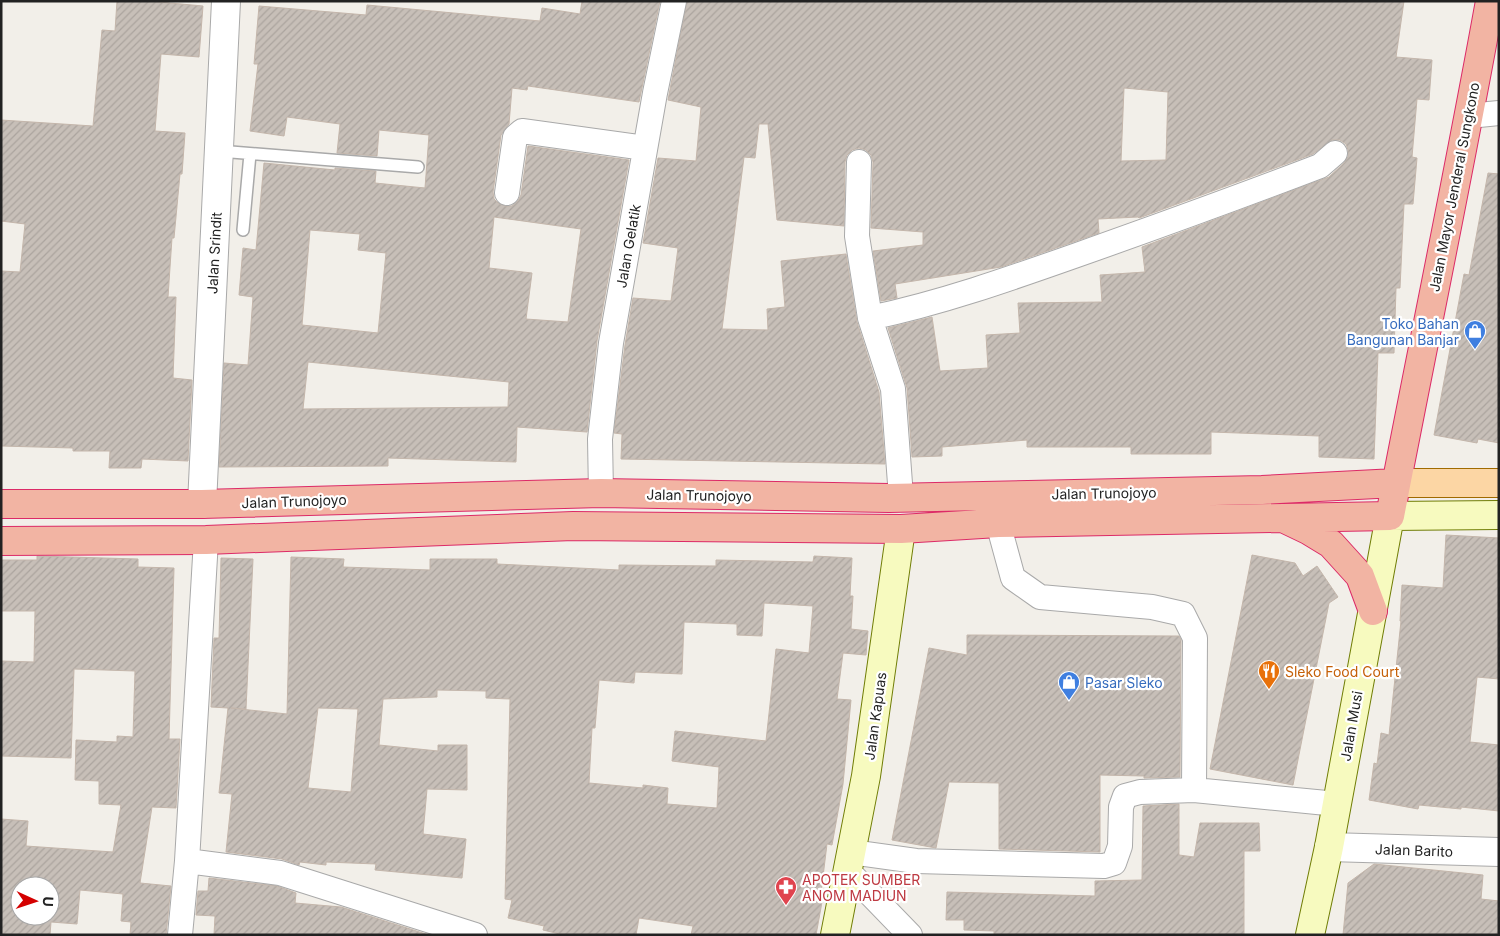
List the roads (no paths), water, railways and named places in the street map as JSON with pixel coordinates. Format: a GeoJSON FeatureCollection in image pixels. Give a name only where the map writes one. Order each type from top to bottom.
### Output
{"type":"FeatureCollection","features":[{"type":"Feature","properties":{"kind":"highway","name":"Jalan Mayor Jenderal Sungkono"},"geometry":{"type":"LineString","coordinates":[[1390,516],[1490,1]]}},
{"type":"Feature","properties":{"kind":"highway","name":"Jalan Trunojoyo"},"geometry":{"type":"LineString","coordinates":[[1,504],[202,504],[601,493],[889,498],[901,496],[1262,490],[1396,483]]}},
{"type":"Feature","properties":{"kind":"highway","name":"Jalan Trunojoyo"},"geometry":{"type":"LineString","coordinates":[[1,541],[206,540],[573,526],[902,529],[998,523],[1390,516]]}},
{"type":"Feature","properties":{"kind":"highway"},"geometry":{"type":"LineString","coordinates":[[1279,517],[1308,530],[1331,544],[1360,576],[1373,611]]}},
{"type":"Feature","properties":{"kind":"main road"},"geometry":{"type":"LineString","coordinates":[[1396,483],[1499,483]]}},
{"type":"Feature","properties":{"kind":"main road"},"geometry":{"type":"LineString","coordinates":[[1390,516],[1499,515]]}},
{"type":"Feature","properties":{"kind":"main road","name":"Jalan Musi"},"geometry":{"type":"LineString","coordinates":[[1310,935],[1329,846],[1390,516]]}},
{"type":"Feature","properties":{"kind":"main road","name":"Jalan Kapuas"},"geometry":{"type":"LineString","coordinates":[[835,935],[866,776],[902,529]]}},
{"type":"Feature","properties":{"kind":"street","name":"Jalan Srindit"},"geometry":{"type":"LineString","coordinates":[[202,504],[226,1]]}},
{"type":"Feature","properties":{"kind":"street","name":"Jalan Gelatik"},"geometry":{"type":"LineString","coordinates":[[601,493],[600,439],[611,343],[645,148],[674,1]]}},
{"type":"Feature","properties":{"kind":"street"},"geometry":{"type":"LineString","coordinates":[[1469,116],[1499,113]]}},
{"type":"Feature","properties":{"kind":"street"},"geometry":{"type":"LineString","coordinates":[[507,193],[515,137],[522,131],[645,148]]}},
{"type":"Feature","properties":{"kind":"street"},"geometry":{"type":"LineString","coordinates":[[870,318],[904,311],[984,288],[1168,223],[1320,166],[1335,153]]}},
{"type":"Feature","properties":{"kind":"street"},"geometry":{"type":"LineString","coordinates":[[859,162],[857,236],[870,318],[893,389],[901,496]]}},
{"type":"Feature","properties":{"kind":"street"},"geometry":{"type":"LineString","coordinates":[[998,495],[998,523],[1013,578],[1040,597],[1152,607],[1183,614],[1195,638],[1194,790]]}},
{"type":"Feature","properties":{"kind":"street","name":"Jalan Kapuas"},"geometry":{"type":"LineString","coordinates":[[901,496],[902,529]]}},
{"type":"Feature","properties":{"kind":"street"},"geometry":{"type":"LineString","coordinates":[[180,935],[187,861],[206,540]]}},
{"type":"Feature","properties":{"kind":"street"},"geometry":{"type":"LineString","coordinates":[[850,861],[1104,866],[1114,863],[1120,846],[1121,807],[1125,796],[1140,792],[1194,790],[1337,804]]}},
{"type":"Feature","properties":{"kind":"street","name":"Jalan Barito"},"geometry":{"type":"LineString","coordinates":[[1329,846],[1499,852]]}},
{"type":"Feature","properties":{"kind":"street"},"geometry":{"type":"LineString","coordinates":[[187,861],[280,873],[475,935]]}},
{"type":"Feature","properties":{"kind":"street"},"geometry":{"type":"LineString","coordinates":[[850,861],[910,935]]}},
{"type":"Feature","properties":{"kind":"lane"},"geometry":{"type":"LineString","coordinates":[[219,151],[418,168]]}},
{"type":"Feature","properties":{"kind":"lane"},"geometry":{"type":"LineString","coordinates":[[243,230],[250,154]]}},
{"type":"Feature","properties":{"kind":"place","name":"Toko Bahan Bangunan Banjar"},"geometry":{"type":"Point","coordinates":[1475,350]}},
{"type":"Feature","properties":{"kind":"place","name":"Sleko Food Court"},"geometry":{"type":"Point","coordinates":[1269,690]}},
{"type":"Feature","properties":{"kind":"place","name":"Pasar Sleko"},"geometry":{"type":"Point","coordinates":[1069,701]}},
{"type":"Feature","properties":{"kind":"place","name":"APOTEK SUMBER ANOM MADIUN"},"geometry":{"type":"Point","coordinates":[786,906]}}]}
